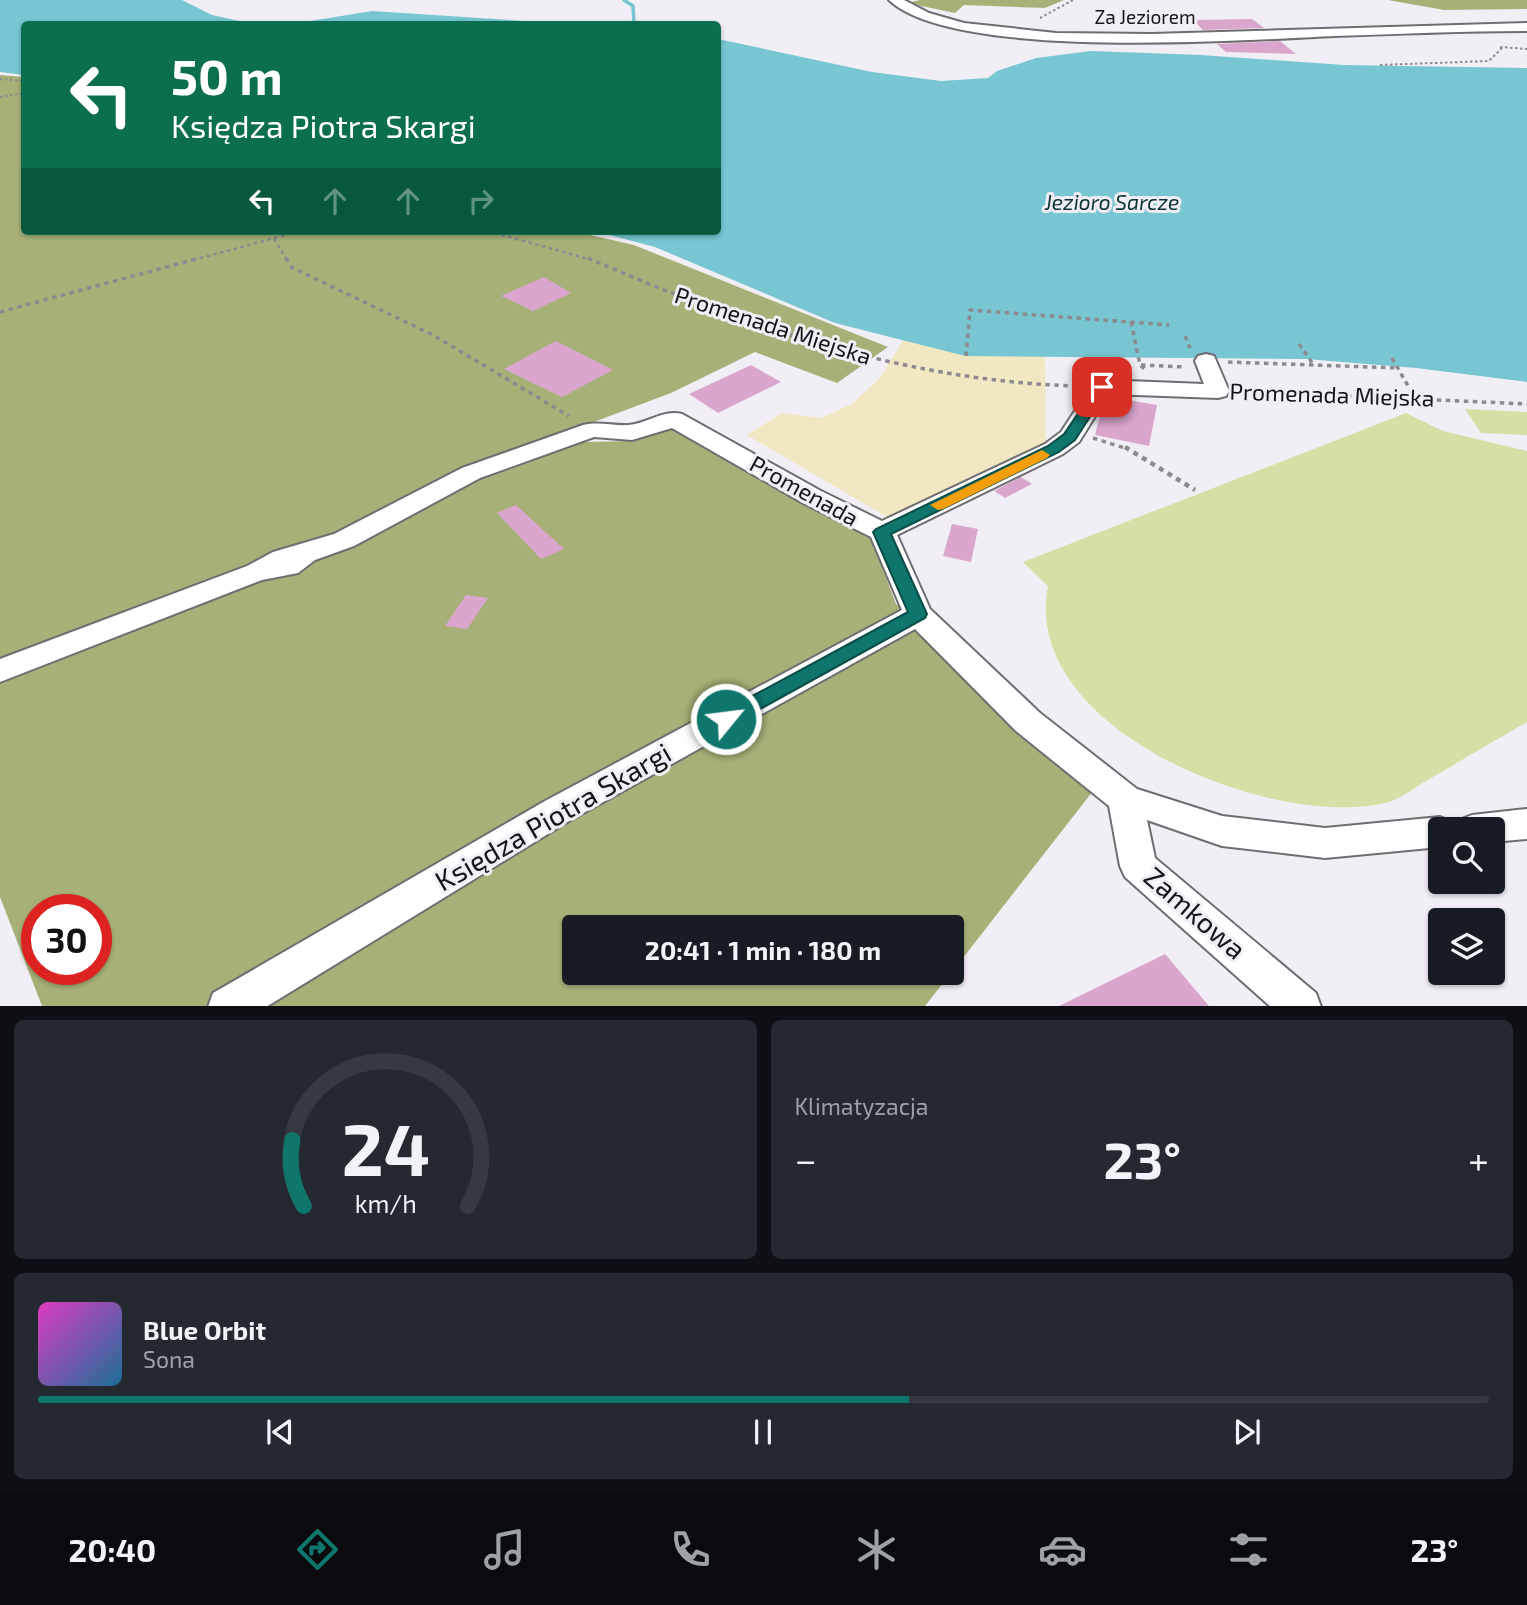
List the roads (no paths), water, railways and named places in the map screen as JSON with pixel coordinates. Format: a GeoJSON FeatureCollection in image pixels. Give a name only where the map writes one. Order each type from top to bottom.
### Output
{"type":"FeatureCollection","features":[{"type":"Feature","properties":{"kind":"street","name":"Za Jeziorem"},"geometry":{"type":"LineString","coordinates":[[895,0],[913,10],[956,25],[1073,36],[1150,38],[1527,27]]}},
{"type":"Feature","properties":{"kind":"street","name":"Promenada Miejska"},"geometry":{"type":"LineString","coordinates":[[1102,387],[1217,391],[1208,364]]}},
{"type":"Feature","properties":{"kind":"street","name":"Promenada"},"geometry":{"type":"LineString","coordinates":[[0,671],[257,572],[288,567],[305,554],[344,540],[471,473],[592,430],[632,433],[674,419],[812,497],[882,532],[1054,449],[1072,433],[1102,387]]}},
{"type":"Feature","properties":{"kind":"street"},"geometry":{"type":"LineString","coordinates":[[882,532],[918,614],[1028,722],[1125,799],[1222,831],[1325,843],[1428,833]]}},
{"type":"Feature","properties":{"kind":"street","name":"Księdza Piotra Skargi"},"geometry":{"type":"LineString","coordinates":[[228,1006],[557,811],[918,614]]}},
{"type":"Feature","properties":{"kind":"street","name":"Zamkowa"},"geometry":{"type":"LineString","coordinates":[[1125,799],[1139,866],[1301,1006]]}},
{"type":"Feature","properties":{"kind":"street"},"geometry":{"type":"LineString","coordinates":[[1505,826],[1527,824]]}},
{"type":"Feature","properties":{"kind":"water"},"geometry":{"type":"Polygon","coordinates":[[[0,0],[182,0],[212,15],[239,21],[21,21],[21,75],[0,72],[0,0]]]}},
{"type":"Feature","properties":{"kind":"water"},"geometry":{"type":"Polygon","coordinates":[[[372,11],[525,21],[310,21],[372,11]]]}},
{"type":"Feature","properties":{"kind":"water","name":"Jezioro Sarcze"},"geometry":{"type":"Polygon","coordinates":[[[721,40],[872,72],[941,81],[988,78],[997,71],[1036,58],[1091,51],[1344,65],[1527,68],[1527,382],[1416,368],[1306,359],[965,356],[835,323],[655,247],[609,235],[721,235],[721,40]]]}},
{"type":"Feature","properties":{"kind":"waterway"},"geometry":{"type":"LineString","coordinates":[[624,0],[633,6],[634,21]]}}]}
